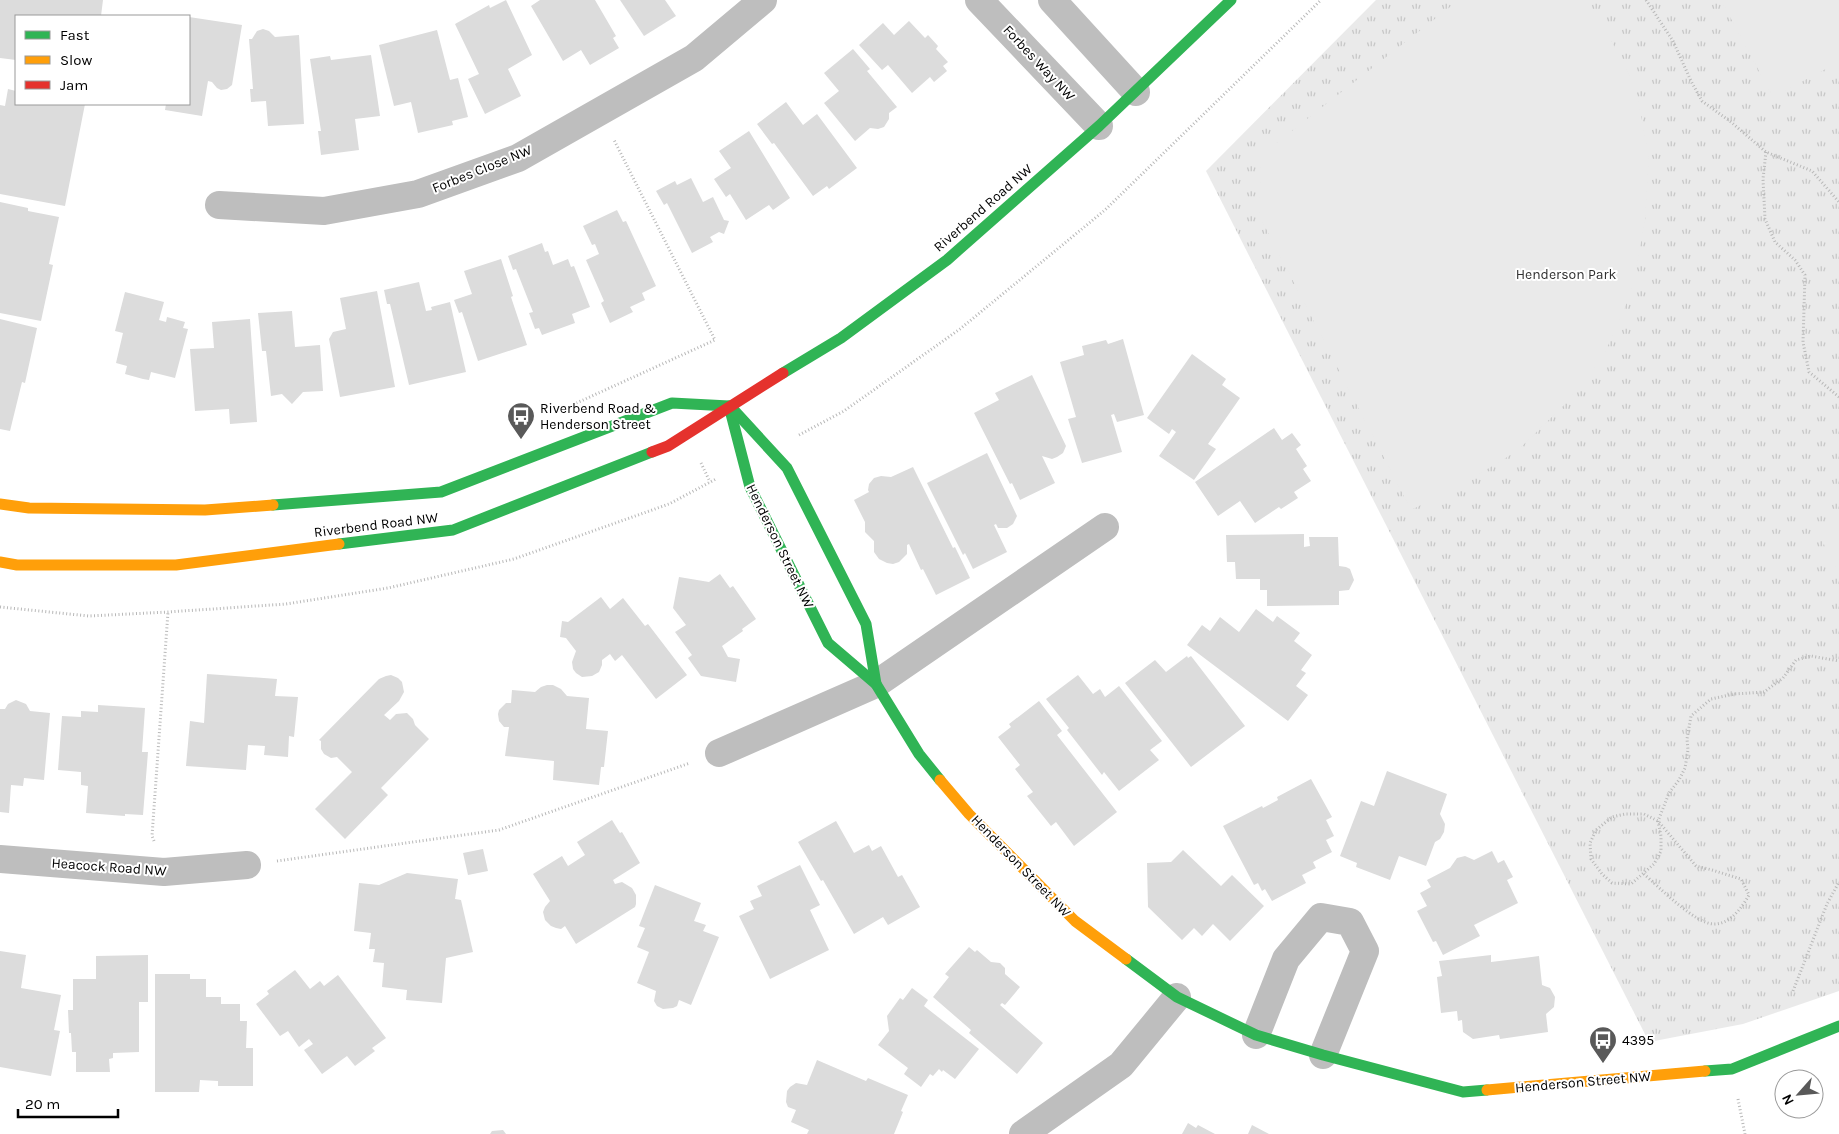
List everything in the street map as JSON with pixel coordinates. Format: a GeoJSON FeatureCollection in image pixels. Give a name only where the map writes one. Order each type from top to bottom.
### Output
{"type":"FeatureCollection","features":[{"type":"Feature","properties":{"kind":"main road","name":"Riverbend Road NW"},"geometry":{"type":"LineString","coordinates":[[0,562],[17,565],[176,565],[453,530],[668,446],[729,406],[841,338],[947,260],[1136,92],[1231,0]]}},
{"type":"Feature","properties":{"kind":"main road","name":"Riverbend Road NW"},"geometry":{"type":"LineString","coordinates":[[0,504],[29,508],[205,510],[441,492],[672,403],[729,406]]}},
{"type":"Feature","properties":{"kind":"main road","name":"Henderson Street NW"},"geometry":{"type":"LineString","coordinates":[[729,406],[750,487],[828,643],[876,684],[919,754],[969,814],[1075,921],[1177,997],[1256,1035],[1463,1092],[1732,1069],[1839,1026]]}},
{"type":"Feature","properties":{"kind":"main road","name":"Henderson Street NW"},"geometry":{"type":"LineString","coordinates":[[729,406],[787,468],[866,624],[876,684]]}},
{"type":"Feature","properties":{"kind":"street","name":"Forbes Close NW"},"geometry":{"type":"LineString","coordinates":[[219,205],[324,211],[418,194],[518,158],[694,58],[763,0]]}},
{"type":"Feature","properties":{"kind":"street","name":"Forbes Way NW"},"geometry":{"type":"LineString","coordinates":[[979,0],[1098,126]]}},
{"type":"Feature","properties":{"kind":"street"},"geometry":{"type":"LineString","coordinates":[[1052,0],[1136,92]]}},
{"type":"Feature","properties":{"kind":"street"},"geometry":{"type":"LineString","coordinates":[[719,753],[876,684],[1105,527]]}},
{"type":"Feature","properties":{"kind":"street","name":"Heacock Road NW"},"geometry":{"type":"LineString","coordinates":[[0,859],[164,872],[247,865]]}},
{"type":"Feature","properties":{"kind":"street"},"geometry":{"type":"LineString","coordinates":[[1256,1035],[1286,959],[1321,916],[1350,922],[1365,951],[1323,1055]]}},
{"type":"Feature","properties":{"kind":"street"},"geometry":{"type":"LineString","coordinates":[[1023,1134],[1121,1066],[1177,997]]}},
{"type":"Feature","properties":{"kind":"path"},"geometry":{"type":"LineString","coordinates":[[1646,0],[1673,42],[1690,81],[1702,101],[1731,122],[1766,152],[1812,171],[1839,202]]}},
{"type":"Feature","properties":{"kind":"path"},"geometry":{"type":"LineString","coordinates":[[565,408],[715,340],[600,113]]}},
{"type":"Feature","properties":{"kind":"path"},"geometry":{"type":"LineString","coordinates":[[1766,152],[1763,179],[1765,219],[1775,242],[1795,260],[1805,274],[1803,342],[1809,372],[1839,397]]}},
{"type":"Feature","properties":{"kind":"path"},"geometry":{"type":"LineString","coordinates":[[164,872],[152,836],[168,612]]}},
{"type":"Feature","properties":{"kind":"path"},"geometry":{"type":"LineString","coordinates":[[1644,874],[1682,907],[1701,920],[1714,924],[1730,919],[1742,908],[1749,895],[1741,880],[1696,866],[1658,821],[1644,814],[1625,814],[1612,817],[1596,830],[1590,843],[1591,859],[1612,884],[1631,884],[1654,864],[1661,851],[1658,821],[1669,793],[1685,768],[1691,716],[1711,698],[1764,692],[1783,678],[1796,660],[1811,656],[1839,661]]}},
{"type":"Feature","properties":{"kind":"path"},"geometry":{"type":"LineString","coordinates":[[247,865],[499,830],[719,753]]}},
{"type":"Feature","properties":{"kind":"path"},"geometry":{"type":"LineString","coordinates":[[1793,991],[1827,904],[1839,882]]}},
{"type":"Feature","properties":{"kind":"green space","name":"Henderson Park"},"geometry":{"type":"Polygon","coordinates":[[[1376,0],[1839,0],[1839,991],[1743,1024],[1649,1042],[1206,171],[1376,0]]]}},
{"type":"Feature","properties":{"kind":"green space"},"geometry":{"type":"Polygon","coordinates":[[[1459,0],[1585,0],[1605,28],[1636,89],[1649,157],[1645,222],[1631,293],[1603,357],[1563,406],[1517,451],[1461,485],[1411,510],[1259,215],[1261,155],[1459,0]]]}},
{"type":"Feature","properties":{"kind":"green space"},"geometry":{"type":"Polygon","coordinates":[[[1721,0],[1839,0],[1839,62],[1773,97],[1721,0]]]}},
{"type":"Feature","properties":{"kind":"green space"},"geometry":{"type":"Polygon","coordinates":[[[1839,522],[1839,573],[1818,533],[1839,522]]]}},
{"type":"Feature","properties":{"kind":"building"},"geometry":{"type":"Polygon","coordinates":[[[0,0],[103,0],[101,15],[15,15],[15,60],[0,58],[0,0]]]}},
{"type":"Feature","properties":{"kind":"building"},"geometry":{"type":"Polygon","coordinates":[[[506,0],[532,55],[508,69],[521,96],[485,114],[468,79],[479,74],[455,24],[489,5],[490,8],[506,0]]]}},
{"type":"Feature","properties":{"kind":"building"},"geometry":{"type":"Polygon","coordinates":[[[540,0],[595,0],[616,36],[613,38],[619,48],[590,65],[581,50],[563,61],[531,6],[540,0]]]}},
{"type":"Feature","properties":{"kind":"building"},"geometry":{"type":"Polygon","coordinates":[[[620,0],[665,0],[676,16],[644,36],[620,0]]]}},
{"type":"Feature","properties":{"kind":"building"},"geometry":{"type":"Polygon","coordinates":[[[190,17],[242,25],[232,85],[227,89],[221,90],[208,81],[202,116],[165,110],[166,105],[190,105],[190,17]]]}},
{"type":"Feature","properties":{"kind":"building"},"geometry":{"type":"Polygon","coordinates":[[[909,21],[925,38],[928,35],[938,46],[936,49],[948,62],[943,66],[947,71],[934,82],[930,77],[912,93],[888,65],[882,70],[859,45],[883,23],[894,35],[909,21]]]}},
{"type":"Feature","properties":{"kind":"building"},"geometry":{"type":"Polygon","coordinates":[[[263,29],[269,31],[275,37],[299,35],[304,124],[268,126],[266,101],[251,102],[250,89],[253,89],[249,39],[252,39],[257,31],[263,29]]]}},
{"type":"Feature","properties":{"kind":"building"},"geometry":{"type":"Polygon","coordinates":[[[437,30],[450,80],[458,78],[468,117],[452,121],[453,125],[418,133],[411,102],[394,106],[379,45],[437,30]]]}},
{"type":"Feature","properties":{"kind":"building"},"geometry":{"type":"Polygon","coordinates":[[[853,49],[870,69],[867,71],[897,107],[889,113],[889,119],[884,127],[878,129],[870,128],[855,141],[824,103],[839,91],[824,73],[853,49]]]}},
{"type":"Feature","properties":{"kind":"building"},"geometry":{"type":"Polygon","coordinates":[[[371,55],[380,116],[355,119],[359,150],[321,155],[318,131],[321,131],[310,59],[330,56],[331,60],[371,55]]]}},
{"type":"Feature","properties":{"kind":"building"},"geometry":{"type":"Polygon","coordinates":[[[8,89],[15,91],[15,105],[85,105],[65,206],[0,194],[0,105],[5,106],[8,89]]]}},
{"type":"Feature","properties":{"kind":"building"},"geometry":{"type":"Polygon","coordinates":[[[786,102],[803,125],[817,114],[857,168],[829,189],[827,186],[813,196],[774,143],[772,144],[757,124],[786,102]]]}},
{"type":"Feature","properties":{"kind":"building"},"geometry":{"type":"Polygon","coordinates":[[[749,131],[790,198],[773,210],[769,205],[746,220],[730,194],[726,197],[714,179],[731,168],[719,151],[749,131]]]}},
{"type":"Feature","properties":{"kind":"building"},"geometry":{"type":"Polygon","coordinates":[[[691,178],[703,202],[713,197],[724,220],[729,221],[724,234],[719,232],[710,237],[713,242],[692,253],[667,203],[664,205],[656,191],[675,181],[677,185],[691,178]]]}},
{"type":"Feature","properties":{"kind":"building"},"geometry":{"type":"Polygon","coordinates":[[[0,202],[28,208],[28,211],[59,217],[49,264],[53,265],[41,321],[0,313],[0,202]]]}},
{"type":"Feature","properties":{"kind":"building"},"geometry":{"type":"Polygon","coordinates":[[[617,210],[623,222],[626,221],[656,286],[642,293],[645,300],[630,307],[633,312],[610,323],[601,303],[604,301],[586,260],[599,254],[595,244],[592,245],[583,226],[617,210]]]}},
{"type":"Feature","properties":{"kind":"building"},"geometry":{"type":"Polygon","coordinates":[[[542,243],[545,252],[548,251],[553,265],[568,259],[571,267],[574,266],[590,307],[572,314],[575,323],[542,335],[539,328],[535,329],[529,313],[533,312],[516,269],[513,270],[508,256],[542,243]]]}},
{"type":"Feature","properties":{"kind":"building"},"geometry":{"type":"Polygon","coordinates":[[[501,259],[527,345],[478,361],[462,312],[459,313],[454,300],[472,294],[464,271],[501,259]]]}},
{"type":"Feature","properties":{"kind":"building"},"geometry":{"type":"Polygon","coordinates":[[[419,282],[426,311],[432,310],[431,307],[450,302],[466,372],[409,385],[390,304],[387,304],[384,290],[419,282]]]}},
{"type":"Feature","properties":{"kind":"building"},"geometry":{"type":"Polygon","coordinates":[[[377,291],[395,387],[340,397],[329,339],[333,332],[346,329],[340,298],[377,291]]]}},
{"type":"Feature","properties":{"kind":"building"},"geometry":{"type":"Polygon","coordinates":[[[125,292],[164,302],[159,320],[166,322],[167,317],[185,322],[183,328],[188,329],[175,378],[151,372],[149,380],[143,379],[125,374],[127,366],[116,363],[123,333],[115,331],[125,292]]]}},
{"type":"Feature","properties":{"kind":"building"},"geometry":{"type":"Polygon","coordinates":[[[292,311],[295,347],[320,345],[323,391],[303,392],[292,404],[282,394],[271,396],[266,351],[262,351],[258,313],[292,311]]]}},
{"type":"Feature","properties":{"kind":"building"},"geometry":{"type":"Polygon","coordinates":[[[0,319],[37,328],[25,383],[22,382],[10,431],[0,429],[0,319]]]}},
{"type":"Feature","properties":{"kind":"building"},"geometry":{"type":"Polygon","coordinates":[[[250,319],[257,422],[230,424],[229,409],[195,411],[190,349],[214,348],[212,322],[250,319]]]}},
{"type":"Feature","properties":{"kind":"building"},"geometry":{"type":"Polygon","coordinates":[[[1123,339],[1144,415],[1117,422],[1114,414],[1111,415],[1122,452],[1082,463],[1068,419],[1076,417],[1060,362],[1084,355],[1082,346],[1106,340],[1108,344],[1123,339]]]}},
{"type":"Feature","properties":{"kind":"building"},"geometry":{"type":"Polygon","coordinates":[[[1192,354],[1226,379],[1222,385],[1240,398],[1208,444],[1216,449],[1194,480],[1159,456],[1176,432],[1172,429],[1169,434],[1147,418],[1192,354]]]}},
{"type":"Feature","properties":{"kind":"building"},"geometry":{"type":"Polygon","coordinates":[[[1032,375],[1066,446],[1063,453],[1057,457],[1052,459],[1042,456],[1055,483],[1020,500],[974,413],[999,400],[995,393],[1032,375]]]}},
{"type":"Feature","properties":{"kind":"building"},"geometry":{"type":"Polygon","coordinates":[[[1274,428],[1282,440],[1292,433],[1301,445],[1296,449],[1307,466],[1303,469],[1311,481],[1294,492],[1298,498],[1281,509],[1279,507],[1255,523],[1240,501],[1218,516],[1195,482],[1274,428]]]}},
{"type":"Feature","properties":{"kind":"building"},"geometry":{"type":"Polygon","coordinates":[[[987,453],[1017,516],[1013,524],[1007,528],[998,528],[996,524],[994,525],[1007,552],[973,569],[965,553],[963,555],[927,483],[987,453]]]}},
{"type":"Feature","properties":{"kind":"building"},"geometry":{"type":"Polygon","coordinates":[[[913,467],[970,578],[936,595],[923,569],[921,570],[909,544],[907,545],[907,554],[899,562],[893,564],[879,559],[874,552],[874,541],[865,532],[865,522],[854,500],[869,492],[869,484],[874,478],[881,476],[891,477],[913,467]]]}},
{"type":"Feature","properties":{"kind":"building"},"geometry":{"type":"Polygon","coordinates":[[[1304,534],[1304,547],[1310,546],[1309,537],[1338,537],[1339,566],[1350,569],[1354,580],[1349,590],[1339,591],[1339,605],[1267,606],[1267,590],[1260,590],[1260,579],[1236,579],[1235,562],[1227,562],[1226,535],[1304,534]]]}},
{"type":"Feature","properties":{"kind":"building"},"geometry":{"type":"Polygon","coordinates":[[[720,574],[730,588],[733,586],[756,619],[722,646],[728,657],[740,659],[736,682],[701,676],[688,658],[692,655],[675,632],[686,625],[673,608],[679,577],[709,582],[720,574]]]}},
{"type":"Feature","properties":{"kind":"building"},"geometry":{"type":"Polygon","coordinates":[[[601,597],[610,609],[623,598],[645,626],[648,624],[687,675],[656,699],[622,655],[615,661],[610,654],[602,660],[599,672],[592,676],[582,677],[576,673],[572,662],[576,651],[566,638],[560,637],[562,621],[568,622],[601,597]]]}},
{"type":"Feature","properties":{"kind":"building"},"geometry":{"type":"Polygon","coordinates":[[[1256,609],[1273,622],[1277,616],[1300,633],[1294,641],[1312,655],[1301,670],[1306,673],[1296,686],[1308,695],[1288,721],[1187,645],[1202,625],[1210,631],[1220,617],[1239,632],[1256,609]]]}},
{"type":"Feature","properties":{"kind":"building"},"geometry":{"type":"Polygon","coordinates":[[[1187,656],[1188,658],[1191,656],[1245,726],[1191,767],[1125,683],[1155,660],[1166,672],[1187,656]]]}},
{"type":"Feature","properties":{"kind":"building"},"geometry":{"type":"Polygon","coordinates":[[[207,674],[277,679],[275,696],[298,697],[294,737],[289,736],[288,757],[264,755],[265,746],[248,745],[246,770],[186,766],[190,721],[204,723],[207,674]]]}},
{"type":"Feature","properties":{"kind":"building"},"geometry":{"type":"Polygon","coordinates":[[[391,675],[402,682],[404,692],[399,701],[384,715],[390,720],[396,714],[407,713],[413,719],[415,725],[429,739],[381,788],[388,795],[345,839],[315,809],[352,772],[337,757],[331,758],[324,754],[321,749],[321,741],[319,740],[379,679],[391,675]]]}},
{"type":"Feature","properties":{"kind":"building"},"geometry":{"type":"Polygon","coordinates":[[[1078,675],[1093,694],[1100,689],[1105,697],[1119,686],[1162,741],[1150,750],[1159,760],[1119,791],[1104,772],[1102,775],[1046,699],[1078,675]]]}},
{"type":"Feature","properties":{"kind":"building"},"geometry":{"type":"Polygon","coordinates":[[[547,685],[553,685],[561,689],[567,696],[589,698],[586,729],[608,731],[604,767],[601,767],[599,785],[553,780],[554,761],[505,756],[509,727],[504,727],[499,721],[499,710],[506,703],[511,703],[512,690],[535,692],[547,685]]]}},
{"type":"Feature","properties":{"kind":"building"},"geometry":{"type":"Polygon","coordinates":[[[16,700],[26,704],[30,711],[50,713],[44,780],[24,778],[23,786],[11,785],[9,813],[0,812],[0,709],[5,709],[8,704],[16,700]]]}},
{"type":"Feature","properties":{"kind":"building"},"geometry":{"type":"Polygon","coordinates":[[[1039,701],[1062,731],[1057,735],[1117,812],[1074,846],[1056,822],[1051,826],[1027,796],[1033,792],[1015,769],[1020,765],[998,737],[1011,727],[1009,724],[1039,701]]]}},
{"type":"Feature","properties":{"kind":"building"},"geometry":{"type":"Polygon","coordinates":[[[98,705],[145,708],[142,752],[148,752],[143,815],[125,814],[125,816],[86,813],[88,786],[81,785],[81,772],[58,770],[62,716],[81,717],[81,711],[98,712],[98,705]]]}},
{"type":"Feature","properties":{"kind":"building"},"geometry":{"type":"Polygon","coordinates":[[[1387,771],[1447,794],[1440,814],[1445,824],[1444,832],[1440,839],[1435,842],[1426,866],[1399,856],[1390,880],[1356,867],[1357,863],[1340,856],[1361,801],[1374,806],[1387,771]]]}},
{"type":"Feature","properties":{"kind":"building"},"geometry":{"type":"Polygon","coordinates":[[[1311,779],[1332,817],[1326,820],[1334,836],[1326,840],[1332,852],[1313,862],[1316,868],[1302,875],[1306,883],[1272,901],[1265,889],[1262,891],[1258,883],[1254,885],[1223,826],[1278,800],[1277,797],[1311,779]]]}},
{"type":"Feature","properties":{"kind":"building"},"geometry":{"type":"Polygon","coordinates":[[[612,820],[620,833],[622,832],[640,863],[613,880],[615,884],[622,882],[632,888],[636,895],[636,904],[635,907],[576,944],[565,926],[561,929],[556,928],[545,920],[543,912],[550,901],[533,874],[562,856],[568,866],[585,855],[577,842],[612,820]]]}},
{"type":"Feature","properties":{"kind":"building"},"geometry":{"type":"Polygon","coordinates":[[[836,821],[854,853],[869,845],[872,851],[881,846],[898,877],[902,875],[920,907],[888,925],[883,917],[854,934],[823,880],[821,881],[798,842],[836,821]]]}},
{"type":"Feature","properties":{"kind":"building"},"geometry":{"type":"Polygon","coordinates":[[[483,849],[488,871],[468,875],[463,853],[483,849]]]}},
{"type":"Feature","properties":{"kind":"building"},"geometry":{"type":"Polygon","coordinates":[[[1183,850],[1221,886],[1232,875],[1264,906],[1230,941],[1213,924],[1202,936],[1194,928],[1182,940],[1148,907],[1147,863],[1171,862],[1183,850]]]}},
{"type":"Feature","properties":{"kind":"building"},"geometry":{"type":"Polygon","coordinates":[[[1492,851],[1498,863],[1504,860],[1513,877],[1507,880],[1518,903],[1474,925],[1480,936],[1443,955],[1436,941],[1433,942],[1417,911],[1427,906],[1420,893],[1431,887],[1427,880],[1450,868],[1457,858],[1465,856],[1474,860],[1492,851]]]}},
{"type":"Feature","properties":{"kind":"building"},"geometry":{"type":"Polygon","coordinates":[[[800,865],[820,905],[810,910],[829,950],[770,979],[739,916],[754,909],[750,901],[762,896],[757,886],[800,865]]]}},
{"type":"Feature","properties":{"kind":"building"},"geometry":{"type":"Polygon","coordinates":[[[407,873],[458,879],[455,899],[461,900],[473,952],[446,958],[442,1003],[406,1000],[407,990],[382,987],[384,963],[373,962],[375,949],[369,949],[371,933],[354,931],[359,883],[379,885],[407,873]]]}},
{"type":"Feature","properties":{"kind":"building"},"geometry":{"type":"Polygon","coordinates":[[[655,885],[701,903],[694,921],[706,925],[703,931],[719,937],[691,1005],[679,1000],[677,1006],[663,1009],[657,1006],[654,1001],[656,991],[637,983],[649,952],[637,947],[645,928],[639,926],[655,885]]]}},
{"type":"Feature","properties":{"kind":"building"},"geometry":{"type":"Polygon","coordinates":[[[969,947],[975,952],[977,950],[991,962],[1000,963],[1005,968],[1005,974],[1020,987],[1005,1005],[1002,1003],[1000,1005],[1043,1043],[1017,1074],[969,1033],[971,1030],[933,997],[949,977],[945,974],[969,947]]]}},
{"type":"Feature","properties":{"kind":"building"},"geometry":{"type":"Polygon","coordinates":[[[0,951],[26,955],[21,988],[61,995],[54,1030],[60,1031],[51,1076],[0,1067],[0,951]]]}},
{"type":"Feature","properties":{"kind":"building"},"geometry":{"type":"Polygon","coordinates":[[[148,955],[148,1002],[139,1002],[139,1052],[113,1053],[113,1058],[109,1059],[110,1072],[76,1072],[76,1052],[72,1052],[68,1010],[73,1010],[73,979],[96,979],[96,956],[148,955]]]}},
{"type":"Feature","properties":{"kind":"building"},"geometry":{"type":"Polygon","coordinates":[[[1491,955],[1491,962],[1539,956],[1542,985],[1550,988],[1555,997],[1554,1007],[1546,1014],[1548,1032],[1500,1039],[1499,1035],[1473,1039],[1463,1032],[1462,1020],[1458,1021],[1457,1011],[1441,1013],[1437,977],[1442,976],[1439,961],[1491,955]]]}},
{"type":"Feature","properties":{"kind":"building"},"geometry":{"type":"Polygon","coordinates":[[[295,970],[310,989],[320,981],[324,986],[338,975],[386,1038],[372,1048],[375,1051],[355,1066],[347,1056],[322,1074],[304,1050],[313,1044],[309,1039],[299,1047],[288,1031],[280,1036],[256,1004],[269,994],[267,991],[295,970]]]}},
{"type":"Feature","properties":{"kind":"building"},"geometry":{"type":"Polygon","coordinates":[[[155,974],[190,974],[190,979],[206,979],[206,997],[221,997],[221,1004],[240,1004],[240,1021],[247,1021],[246,1048],[253,1048],[253,1086],[218,1086],[218,1081],[200,1080],[199,1092],[155,1092],[155,974]]]}},
{"type":"Feature","properties":{"kind":"building"},"geometry":{"type":"Polygon","coordinates":[[[912,988],[928,1000],[924,1006],[979,1049],[955,1079],[939,1069],[933,1076],[930,1074],[921,1087],[904,1074],[908,1068],[878,1045],[889,1031],[887,1016],[900,998],[903,1000],[912,988]]]}},
{"type":"Feature","properties":{"kind":"building"},"geometry":{"type":"Polygon","coordinates":[[[817,1060],[866,1081],[868,1078],[908,1095],[894,1134],[807,1134],[809,1130],[791,1122],[796,1110],[788,1107],[786,1102],[787,1091],[796,1083],[807,1085],[817,1060]]]}},
{"type":"Feature","properties":{"kind":"building"},"geometry":{"type":"Polygon","coordinates":[[[1188,1123],[1196,1128],[1198,1125],[1215,1134],[1182,1134],[1188,1123]]]}},
{"type":"Feature","properties":{"kind":"building"},"geometry":{"type":"Polygon","coordinates":[[[1252,1125],[1269,1134],[1248,1134],[1252,1125]]]}},
{"type":"Feature","properties":{"kind":"building"},"geometry":{"type":"Polygon","coordinates":[[[503,1130],[506,1134],[490,1134],[492,1131],[503,1130]]]}},
{"type":"Feature","properties":{"kind":"traffic: fast"},"geometry":{"type":"LineString","coordinates":[[783,373],[841,338],[947,260],[1099,126],[1231,0]]}},
{"type":"Feature","properties":{"kind":"traffic: fast"},"geometry":{"type":"LineString","coordinates":[[273,505],[441,492],[672,403],[729,406]]}},
{"type":"Feature","properties":{"kind":"traffic: fast"},"geometry":{"type":"LineString","coordinates":[[729,406],[750,487],[828,643],[876,684],[919,754],[940,780]]}},
{"type":"Feature","properties":{"kind":"traffic: fast"},"geometry":{"type":"LineString","coordinates":[[731,407],[787,468],[866,624],[876,684]]}},
{"type":"Feature","properties":{"kind":"traffic: fast"},"geometry":{"type":"LineString","coordinates":[[339,544],[453,530],[652,452]]}},
{"type":"Feature","properties":{"kind":"traffic: fast"},"geometry":{"type":"LineString","coordinates":[[1126,959],[1177,997],[1256,1035],[1463,1092],[1487,1090]]}},
{"type":"Feature","properties":{"kind":"traffic: fast"},"geometry":{"type":"LineString","coordinates":[[1705,1071],[1732,1069],[1839,1026]]}},
{"type":"Feature","properties":{"kind":"traffic: slow"},"geometry":{"type":"LineString","coordinates":[[0,504],[29,508],[205,510],[273,505]]}},
{"type":"Feature","properties":{"kind":"traffic: slow"},"geometry":{"type":"LineString","coordinates":[[0,562],[17,565],[176,565],[339,544]]}},
{"type":"Feature","properties":{"kind":"traffic: slow"},"geometry":{"type":"LineString","coordinates":[[940,780],[969,814],[1075,921],[1126,959]]}},
{"type":"Feature","properties":{"kind":"traffic: slow"},"geometry":{"type":"LineString","coordinates":[[1487,1090],[1705,1071]]}},
{"type":"Feature","properties":{"kind":"traffic: jam"},"geometry":{"type":"LineString","coordinates":[[652,452],[668,446],[783,373]]}},
{"type":"Feature","properties":{"kind":"place","name":"Riverbend Road & Henderson Street"},"geometry":{"type":"Point","coordinates":[521,440]}},
{"type":"Feature","properties":{"kind":"place","name":"4395"},"geometry":{"type":"Point","coordinates":[1603,1064]}}]}
